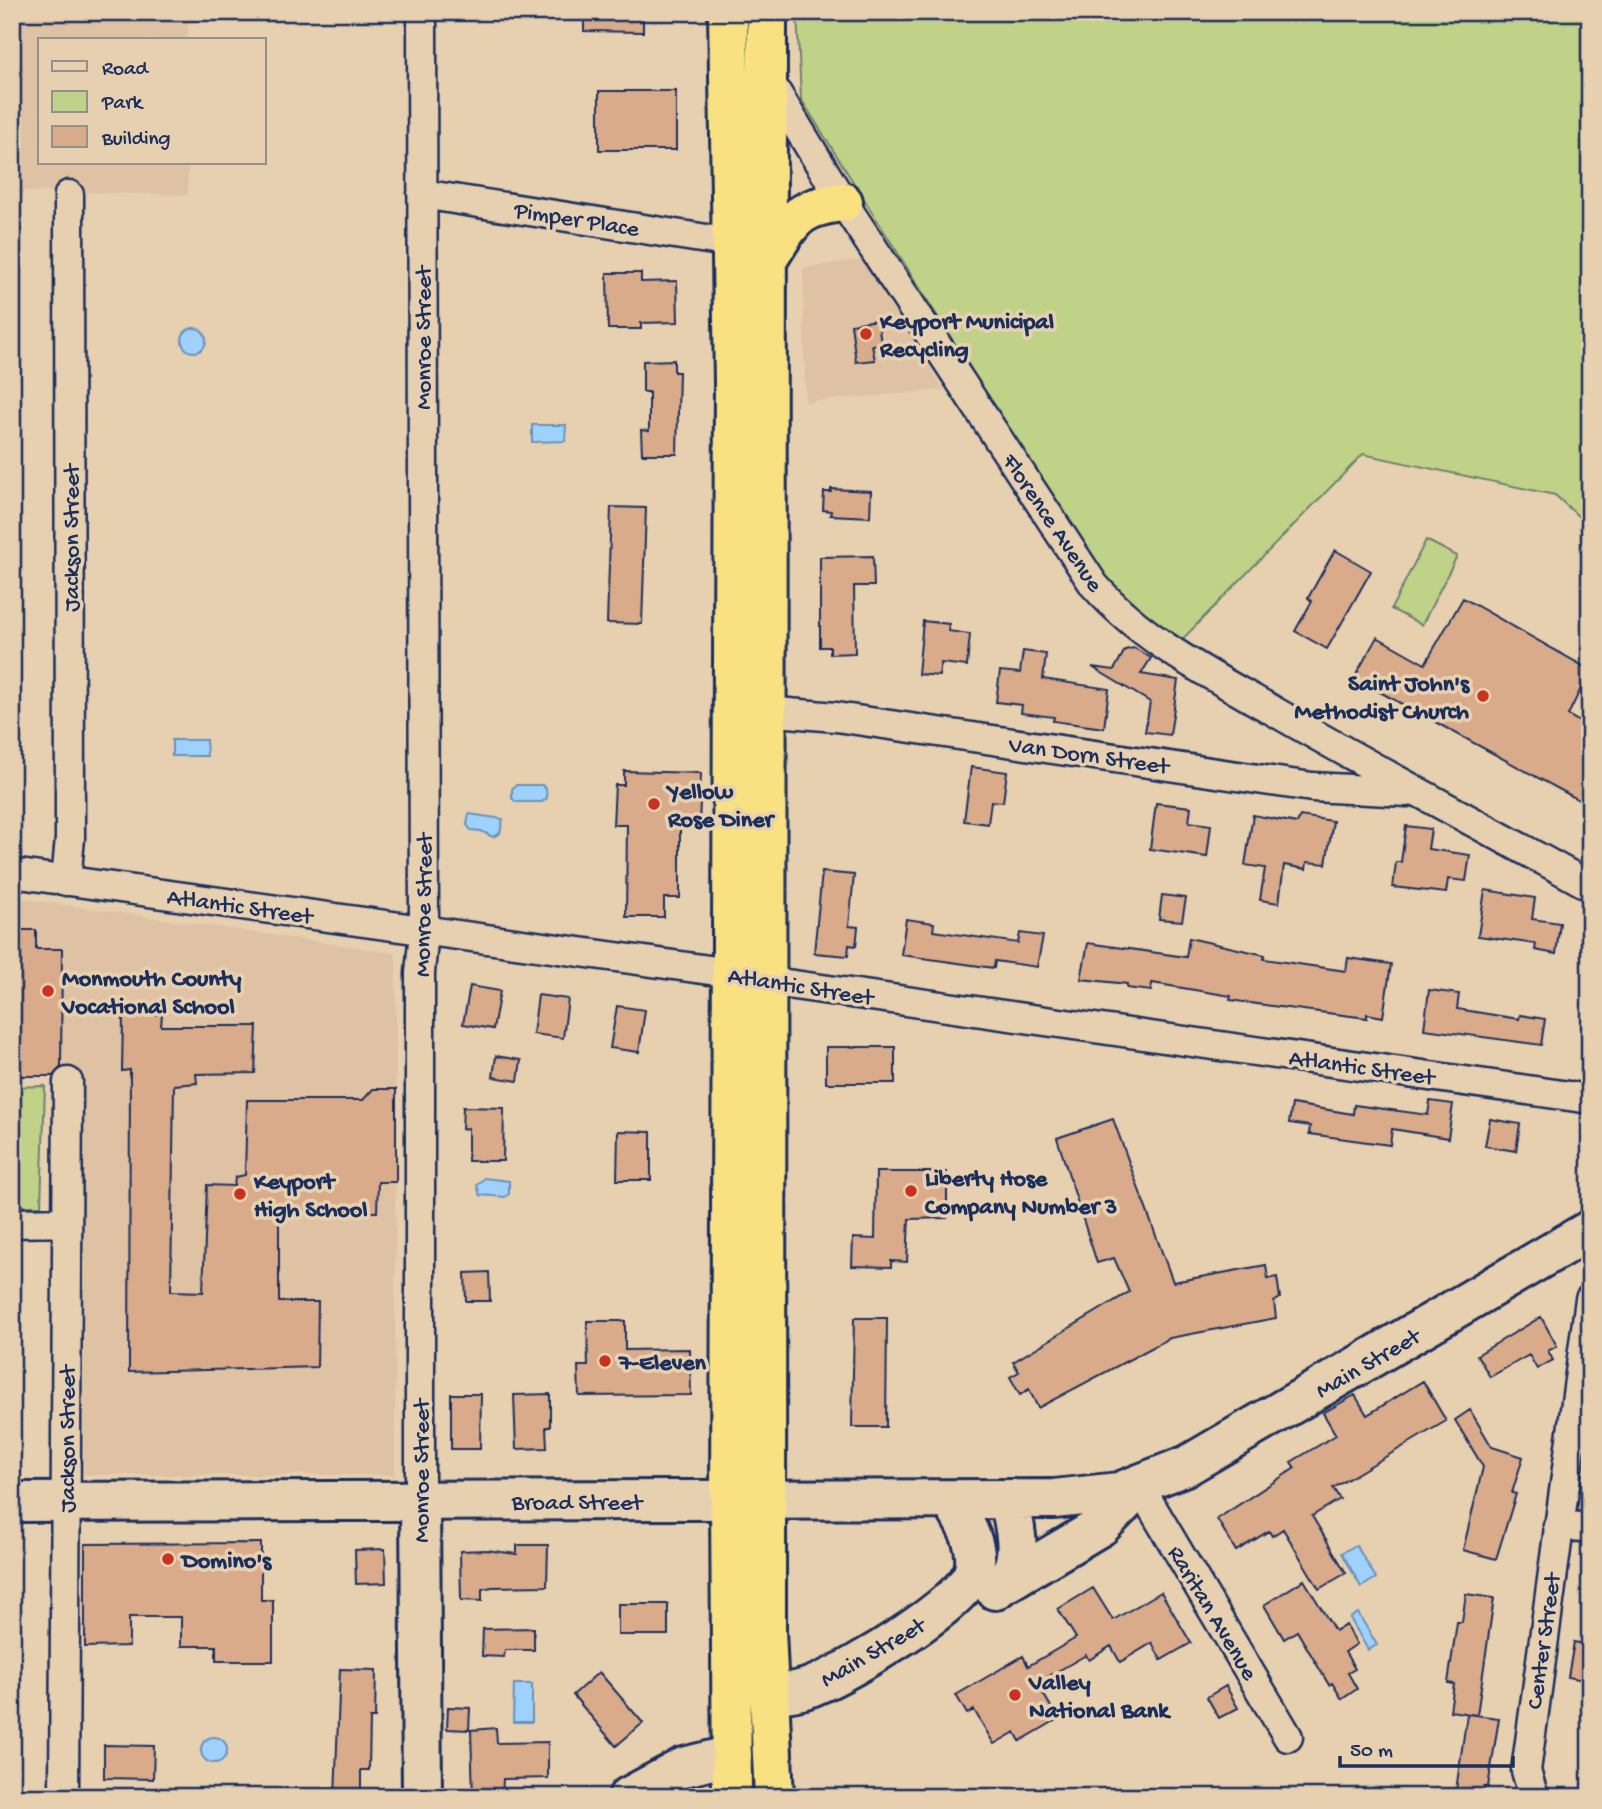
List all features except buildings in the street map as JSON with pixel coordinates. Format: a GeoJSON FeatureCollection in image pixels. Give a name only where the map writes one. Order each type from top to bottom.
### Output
{"type":"FeatureCollection","features":[{"type":"Feature","properties":{"kind":"highway"},"geometry":{"type":"LineString","coordinates":[[728,12],[748,977],[748,1501],[732,1755],[732,1797]]}},
{"type":"Feature","properties":{"kind":"highway"},"geometry":{"type":"LineString","coordinates":[[748,977],[765,711],[767,12]]}},
{"type":"Feature","properties":{"kind":"highway"},"geometry":{"type":"LineString","coordinates":[[768,259],[789,227],[808,208],[843,202]]}},
{"type":"Feature","properties":{"kind":"highway"},"geometry":{"type":"LineString","coordinates":[[748,1501],[768,1695],[774,1797]]}},
{"type":"Feature","properties":{"kind":"main road","name":"Main Street"},"geometry":{"type":"LineString","coordinates":[[768,1695],[799,1691],[818,1684],[936,1615],[977,1602],[1101,1526],[1140,1487],[1209,1454],[1589,1233]]}},
{"type":"Feature","properties":{"kind":"main road","name":"Broad Street"},"geometry":{"type":"LineString","coordinates":[[12,1502],[1009,1500],[1077,1499],[1140,1487]]}},
{"type":"Feature","properties":{"kind":"main road","name":"Main Street"},"geometry":{"type":"LineString","coordinates":[[936,1615],[967,1585],[975,1562],[970,1535],[951,1500]]}},
{"type":"Feature","properties":{"kind":"main road"},"geometry":{"type":"LineString","coordinates":[[1007,1582],[1017,1553],[1009,1500]]}},
{"type":"Feature","properties":{"kind":"main road","name":"Monroe Street"},"geometry":{"type":"LineString","coordinates":[[420,1501],[422,1797]]}},
{"type":"Feature","properties":{"kind":"main road"},"geometry":{"type":"LineString","coordinates":[[628,1797],[684,1767],[732,1755]]}},
{"type":"Feature","properties":{"kind":"street","name":"Monroe Street"},"geometry":{"type":"LineString","coordinates":[[420,1501],[420,973],[424,931],[422,12]]}},
{"type":"Feature","properties":{"kind":"street","name":"Florence Avenue"},"geometry":{"type":"LineString","coordinates":[[767,77],[843,202],[1094,585],[1111,605],[1139,630],[1413,792],[1462,815],[1590,886]]}},
{"type":"Feature","properties":{"kind":"street","name":"Pimper Place"},"geometry":{"type":"LineString","coordinates":[[422,194],[732,243]]}},
{"type":"Feature","properties":{"kind":"street","name":"Jackson Street"},"geometry":{"type":"LineString","coordinates":[[66,881],[70,838],[69,195]]}},
{"type":"Feature","properties":{"kind":"street","name":"Van Dorn Street"},"geometry":{"type":"LineString","coordinates":[[765,711],[836,717],[1312,787],[1413,792]]}},
{"type":"Feature","properties":{"kind":"street","name":"Atlantic Street"},"geometry":{"type":"LineString","coordinates":[[12,873],[1590,1099]]}},
{"type":"Feature","properties":{"kind":"street","name":"Jackson Street"},"geometry":{"type":"LineString","coordinates":[[64,1797],[68,1082]]}},
{"type":"Feature","properties":{"kind":"street"},"geometry":{"type":"LineString","coordinates":[[12,1223],[67,1222]]}},
{"type":"Feature","properties":{"kind":"street","name":"Center Street"},"geometry":{"type":"LineString","coordinates":[[1534,1797],[1526,1771],[1590,1299]]}},
{"type":"Feature","properties":{"kind":"street","name":"Raritan Avenue"},"geometry":{"type":"LineString","coordinates":[[1140,1487],[1288,1737]]}},
{"type":"Feature","properties":{"kind":"street"},"geometry":{"type":"LineString","coordinates":[[1558,1526],[1590,1527]]}},
{"type":"Feature","properties":{"kind":"shaded area"},"geometry":{"type":"Polygon","coordinates":[[[12,12],[188,12],[188,38],[38,38],[38,164],[188,164],[188,195],[12,191],[12,12]]]}},
{"type":"Feature","properties":{"kind":"shaded area"},"geometry":{"type":"Polygon","coordinates":[[[863,259],[944,390],[805,402],[803,268],[863,259]]]}},
{"type":"Feature","properties":{"kind":"shaded area","name":"Keyport High School"},"geometry":{"type":"Polygon","coordinates":[[[12,897],[396,953],[395,1475],[84,1475],[84,1074],[12,1076],[12,897]]]}},
{"type":"Feature","properties":{"kind":"green space"},"geometry":{"type":"Polygon","coordinates":[[[797,12],[1590,12],[1590,527],[1555,495],[1363,454],[1170,652],[1132,626],[801,99],[797,12]]]}},
{"type":"Feature","properties":{"kind":"green space"},"geometry":{"type":"Polygon","coordinates":[[[1426,540],[1457,556],[1422,625],[1391,609],[1426,540]]]}},
{"type":"Feature","properties":{"kind":"green space"},"geometry":{"type":"Polygon","coordinates":[[[45,1086],[41,1206],[12,1206],[12,1087],[45,1086]]]}},
{"type":"Feature","properties":{"kind":"water"},"geometry":{"type":"Polygon","coordinates":[[[189,328],[199,328],[206,335],[206,345],[199,352],[189,352],[182,345],[182,335],[189,328]]]}},
{"type":"Feature","properties":{"kind":"water"},"geometry":{"type":"Polygon","coordinates":[[[532,425],[566,425],[565,441],[532,442],[532,425]]]}},
{"type":"Feature","properties":{"kind":"water"},"geometry":{"type":"Polygon","coordinates":[[[172,740],[206,740],[207,756],[172,756],[172,740]]]}},
{"type":"Feature","properties":{"kind":"water"},"geometry":{"type":"Polygon","coordinates":[[[516,785],[542,785],[546,789],[547,798],[542,802],[516,802],[512,798],[512,789],[516,785]]]}},
{"type":"Feature","properties":{"kind":"water"},"geometry":{"type":"Polygon","coordinates":[[[469,814],[503,819],[500,833],[493,837],[471,830],[467,825],[469,814]]]}},
{"type":"Feature","properties":{"kind":"water"},"geometry":{"type":"Polygon","coordinates":[[[484,1178],[509,1181],[509,1194],[505,1197],[480,1195],[477,1185],[484,1178]]]}},
{"type":"Feature","properties":{"kind":"water"},"geometry":{"type":"Polygon","coordinates":[[[1356,1545],[1376,1578],[1361,1587],[1342,1553],[1356,1545]]]}},
{"type":"Feature","properties":{"kind":"water"},"geometry":{"type":"Polygon","coordinates":[[[1358,1613],[1377,1645],[1368,1650],[1350,1618],[1358,1613]]]}},
{"type":"Feature","properties":{"kind":"water"},"geometry":{"type":"Polygon","coordinates":[[[514,1684],[532,1684],[532,1722],[513,1722],[514,1684]]]}},
{"type":"Feature","properties":{"kind":"water"},"geometry":{"type":"Polygon","coordinates":[[[214,1737],[223,1741],[227,1750],[223,1759],[214,1763],[205,1759],[201,1750],[205,1741],[214,1737]]]}},
{"type":"Feature","properties":{"kind":"place","name":"Keyport Municipal Recycling"},"geometry":{"type":"Point","coordinates":[866,334]}},
{"type":"Feature","properties":{"kind":"place","name":"Saint John's Methodist Church"},"geometry":{"type":"Point","coordinates":[1483,696]}},
{"type":"Feature","properties":{"kind":"place","name":"Yellow Rose Diner"},"geometry":{"type":"Point","coordinates":[654,804]}},
{"type":"Feature","properties":{"kind":"place","name":"Monmouth County Vocational School"},"geometry":{"type":"Point","coordinates":[48,991]}},
{"type":"Feature","properties":{"kind":"place","name":"Liberty Hose Company Number 3"},"geometry":{"type":"Point","coordinates":[911,1191]}},
{"type":"Feature","properties":{"kind":"place","name":"Keyport High School"},"geometry":{"type":"Point","coordinates":[240,1194]}},
{"type":"Feature","properties":{"kind":"place","name":"7-Eleven"},"geometry":{"type":"Point","coordinates":[605,1361]}},
{"type":"Feature","properties":{"kind":"place","name":"Domino's"},"geometry":{"type":"Point","coordinates":[168,1559]}},
{"type":"Feature","properties":{"kind":"place","name":"Valley National Bank"},"geometry":{"type":"Point","coordinates":[1015,1695]}}]}
